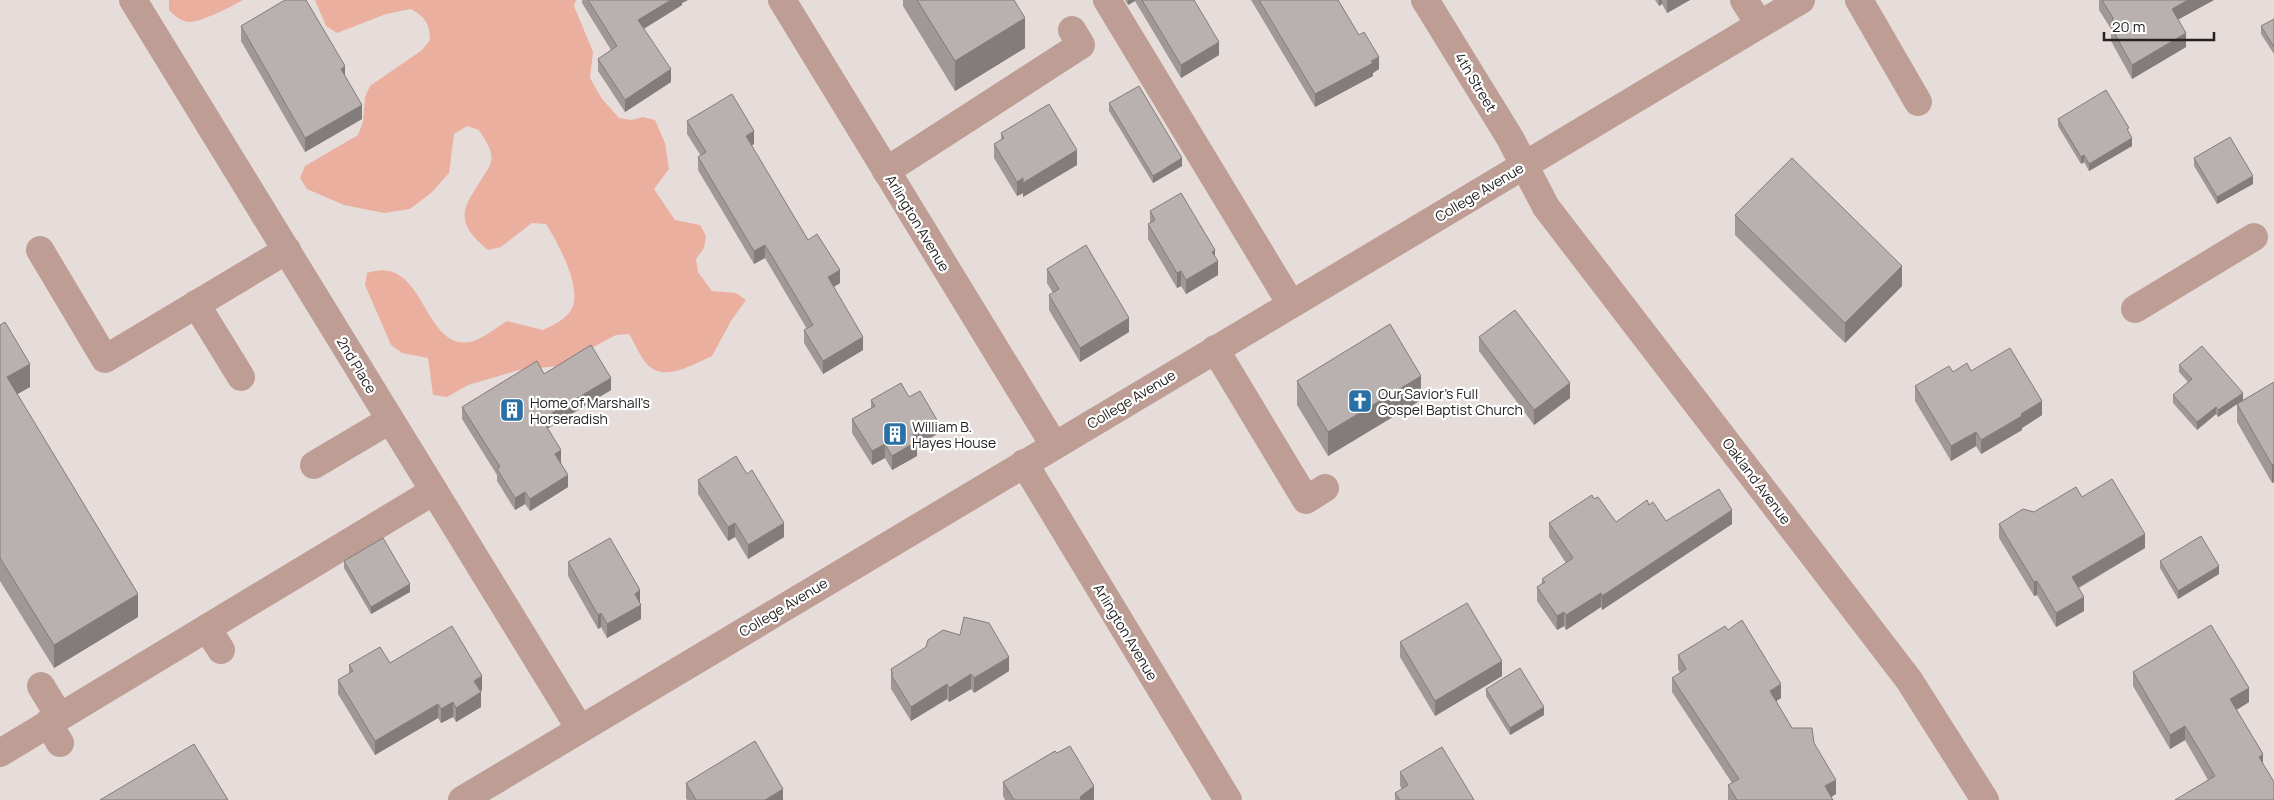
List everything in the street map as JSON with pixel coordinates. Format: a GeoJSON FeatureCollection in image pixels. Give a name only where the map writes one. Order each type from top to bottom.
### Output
{"type":"FeatureCollection","features":[{"type":"Feature","properties":{"kind":"street","name":"2nd Place"},"geometry":{"type":"LineString","coordinates":[[133,0],[580,729]]}},
{"type":"Feature","properties":{"kind":"street","name":"Arlington Avenue"},"geometry":{"type":"LineString","coordinates":[[782,0],[1054,445]]}},
{"type":"Feature","properties":{"kind":"street"},"geometry":{"type":"LineString","coordinates":[[1107,0],[1291,304]]}},
{"type":"Feature","properties":{"kind":"street","name":"4th Street"},"geometry":{"type":"LineString","coordinates":[[1425,0],[1524,165]]}},
{"type":"Feature","properties":{"kind":"street"},"geometry":{"type":"LineString","coordinates":[[1744,0],[1759,24]]}},
{"type":"Feature","properties":{"kind":"street","name":"College Avenue"},"geometry":{"type":"LineString","coordinates":[[462,800],[1801,0]]}},
{"type":"Feature","properties":{"kind":"street"},"geometry":{"type":"LineString","coordinates":[[1859,0],[1918,102]]}},
{"type":"Feature","properties":{"kind":"street"},"geometry":{"type":"LineString","coordinates":[[886,171],[1080,45],[1072,30]]}},
{"type":"Feature","properties":{"kind":"street","name":"Oakland Avenue"},"geometry":{"type":"LineString","coordinates":[[1524,165],[1546,207],[1909,680],[1985,800]]}},
{"type":"Feature","properties":{"kind":"street"},"geometry":{"type":"LineString","coordinates":[[2135,308],[2254,237]]}},
{"type":"Feature","properties":{"kind":"street"},"geometry":{"type":"LineString","coordinates":[[40,250],[105,359],[287,250]]}},
{"type":"Feature","properties":{"kind":"street"},"geometry":{"type":"LineString","coordinates":[[196,304],[241,378]]}},
{"type":"Feature","properties":{"kind":"street"},"geometry":{"type":"LineString","coordinates":[[1215,349],[1306,500],[1325,488]]}},
{"type":"Feature","properties":{"kind":"street"},"geometry":{"type":"LineString","coordinates":[[314,465],[390,420]]}},
{"type":"Feature","properties":{"kind":"street","name":"Arlington Avenue"},"geometry":{"type":"LineString","coordinates":[[1024,463],[1228,800]]}},
{"type":"Feature","properties":{"kind":"street"},"geometry":{"type":"LineString","coordinates":[[0,752],[56,728],[214,639],[434,491]]}},
{"type":"Feature","properties":{"kind":"street"},"geometry":{"type":"LineString","coordinates":[[41,686],[56,728]]}},
{"type":"Feature","properties":{"kind":"shaded area"},"geometry":{"type":"Polygon","coordinates":[[[169,0],[243,0],[208,17],[188,22],[177,18],[169,10],[169,0]]]}},
{"type":"Feature","properties":{"kind":"shaded area"},"geometry":{"type":"Polygon","coordinates":[[[315,0],[576,0],[574,6],[593,52],[590,78],[602,99],[619,118],[631,120],[643,117],[655,120],[665,143],[669,169],[654,189],[675,220],[700,225],[706,236],[704,248],[696,259],[698,272],[712,291],[736,293],[746,300],[731,321],[712,356],[673,372],[657,371],[644,360],[629,334],[616,335],[558,366],[519,370],[468,385],[447,397],[433,395],[428,358],[402,353],[391,345],[365,285],[367,273],[387,271],[402,277],[414,289],[433,321],[444,334],[457,342],[474,341],[507,321],[543,330],[555,324],[566,317],[571,310],[574,301],[572,278],[562,253],[546,224],[532,223],[501,247],[488,250],[469,230],[465,221],[467,203],[488,168],[491,159],[489,148],[479,130],[467,126],[454,134],[449,173],[431,193],[410,209],[384,213],[344,205],[307,189],[300,178],[305,166],[358,135],[363,122],[365,97],[370,86],[422,50],[430,40],[426,21],[411,9],[386,14],[337,33],[326,26],[315,0]]]}},
{"type":"Feature","properties":{"kind":"building"},"geometry":{"type":"Polygon","coordinates":[[[285,0],[306,0],[345,66],[341,69],[362,105],[305,138],[241,26],[285,0]]]}},
{"type":"Feature","properties":{"kind":"building"},"geometry":{"type":"Polygon","coordinates":[[[588,0],[671,0],[638,20],[671,69],[625,100],[598,59],[617,46],[588,0]]]}},
{"type":"Feature","properties":{"kind":"building"},"geometry":{"type":"Polygon","coordinates":[[[917,0],[1014,0],[1025,18],[955,61],[917,0]]]}},
{"type":"Feature","properties":{"kind":"building"},"geometry":{"type":"Polygon","coordinates":[[[1142,0],[1194,0],[1219,42],[1181,65],[1142,0]]]}},
{"type":"Feature","properties":{"kind":"building"},"geometry":{"type":"Polygon","coordinates":[[[1259,0],[1338,0],[1359,35],[1364,32],[1379,57],[1371,61],[1373,63],[1315,94],[1259,0]]]}},
{"type":"Feature","properties":{"kind":"building"},"geometry":{"type":"Polygon","coordinates":[[[2102,0],[2188,0],[2172,9],[2186,33],[2132,65],[2111,27],[2113,18],[2102,0]]]}},
{"type":"Feature","properties":{"kind":"building"},"geometry":{"type":"Polygon","coordinates":[[[2274,19],[2274,47],[2261,26],[2274,19]]]}},
{"type":"Feature","properties":{"kind":"building"},"geometry":{"type":"Polygon","coordinates":[[[1139,86],[1182,158],[1153,176],[1109,103],[1139,86]]]}},
{"type":"Feature","properties":{"kind":"building"},"geometry":{"type":"Polygon","coordinates":[[[2106,90],[2129,128],[2127,129],[2132,138],[2089,164],[2084,155],[2081,157],[2058,119],[2106,90]]]}},
{"type":"Feature","properties":{"kind":"building"},"geometry":{"type":"Polygon","coordinates":[[[732,94],[754,131],[746,136],[808,240],[817,234],[840,270],[828,277],[863,337],[823,361],[804,330],[813,325],[765,245],[754,251],[698,157],[706,152],[687,121],[732,94]]]}},
{"type":"Feature","properties":{"kind":"building"},"geometry":{"type":"Polygon","coordinates":[[[1049,104],[1077,150],[1023,183],[1023,178],[1017,182],[994,144],[1004,138],[1001,133],[1049,104]]]}},
{"type":"Feature","properties":{"kind":"building"},"geometry":{"type":"Polygon","coordinates":[[[2230,137],[2253,176],[2217,197],[2194,158],[2230,137]]]}},
{"type":"Feature","properties":{"kind":"building"},"geometry":{"type":"Polygon","coordinates":[[[1792,158],[1902,266],[1845,323],[1735,215],[1792,158]]]}},
{"type":"Feature","properties":{"kind":"building"},"geometry":{"type":"Polygon","coordinates":[[[1181,193],[1215,250],[1212,252],[1218,261],[1186,280],[1181,271],[1177,273],[1148,224],[1155,220],[1150,211],[1181,193]]]}},
{"type":"Feature","properties":{"kind":"building"},"geometry":{"type":"Polygon","coordinates":[[[1086,245],[1129,318],[1080,348],[1049,295],[1059,289],[1047,269],[1086,245]]]}},
{"type":"Feature","properties":{"kind":"building"},"geometry":{"type":"Polygon","coordinates":[[[1515,310],[1570,383],[1534,410],[1479,337],[1515,310]]]}},
{"type":"Feature","properties":{"kind":"building"},"geometry":{"type":"Polygon","coordinates":[[[5,322],[30,364],[7,377],[138,594],[54,645],[0,558],[0,325],[5,322]]]}},
{"type":"Feature","properties":{"kind":"building"},"geometry":{"type":"Polygon","coordinates":[[[1390,324],[1421,376],[1328,432],[1297,381],[1390,324]]]}},
{"type":"Feature","properties":{"kind":"building"},"geometry":{"type":"Polygon","coordinates":[[[591,345],[611,378],[542,419],[561,450],[555,454],[568,475],[530,499],[525,492],[515,498],[497,469],[500,467],[462,407],[537,361],[544,374],[591,345]]]}},
{"type":"Feature","properties":{"kind":"building"},"geometry":{"type":"Polygon","coordinates":[[[2202,346],[2243,393],[2218,410],[2216,407],[2197,422],[2173,395],[2192,379],[2179,365],[2202,346]]]}},
{"type":"Feature","properties":{"kind":"building"},"geometry":{"type":"Polygon","coordinates":[[[2010,348],[2042,401],[2021,414],[2022,416],[1981,440],[1976,432],[1951,446],[1915,386],[1949,366],[1953,372],[1967,363],[1971,371],[2010,348]]]}},
{"type":"Feature","properties":{"kind":"building"},"geometry":{"type":"Polygon","coordinates":[[[2274,382],[2274,464],[2272,465],[2237,404],[2274,382]]]}},
{"type":"Feature","properties":{"kind":"building","name":"William B. Hayes House"},"geometry":{"type":"Polygon","coordinates":[[[901,383],[909,397],[920,391],[937,420],[913,434],[917,441],[892,456],[885,444],[872,451],[852,419],[875,406],[871,400],[901,383]]]}},
{"type":"Feature","properties":{"kind":"building"},"geometry":{"type":"Polygon","coordinates":[[[736,456],[747,474],[752,470],[784,523],[748,545],[735,523],[728,527],[698,480],[736,456]]]}},
{"type":"Feature","properties":{"kind":"building"},"geometry":{"type":"Polygon","coordinates":[[[2112,479],[2145,534],[2072,577],[2084,597],[2056,613],[2037,581],[2034,582],[1999,524],[2023,509],[2034,512],[2076,487],[2082,497],[2112,479]]]}},
{"type":"Feature","properties":{"kind":"building"},"geometry":{"type":"Polygon","coordinates":[[[1719,489],[1732,510],[1602,596],[1601,593],[1566,615],[1564,612],[1557,616],[1537,587],[1545,582],[1542,579],[1573,558],[1549,523],[1592,495],[1594,499],[1598,497],[1616,522],[1647,500],[1649,505],[1653,502],[1666,521],[1719,489]]]}},
{"type":"Feature","properties":{"kind":"building"},"geometry":{"type":"Polygon","coordinates":[[[2201,536],[2219,566],[2178,591],[2160,561],[2201,536]]]}},
{"type":"Feature","properties":{"kind":"building"},"geometry":{"type":"Polygon","coordinates":[[[383,538],[410,584],[371,607],[344,561],[383,538]]]}},
{"type":"Feature","properties":{"kind":"building"},"geometry":{"type":"Polygon","coordinates":[[[610,538],[640,590],[635,594],[641,605],[607,624],[601,613],[598,615],[568,562],[610,538]]]}},
{"type":"Feature","properties":{"kind":"building"},"geometry":{"type":"Polygon","coordinates":[[[1467,603],[1502,661],[1435,701],[1400,642],[1467,603]]]}},
{"type":"Feature","properties":{"kind":"building"},"geometry":{"type":"Polygon","coordinates":[[[964,617],[989,623],[1009,657],[974,678],[971,674],[949,688],[947,684],[911,707],[891,675],[893,674],[891,669],[926,647],[928,640],[943,630],[960,635],[964,617]]]}},
{"type":"Feature","properties":{"kind":"building"},"geometry":{"type":"Polygon","coordinates":[[[1742,620],[1781,684],[1770,691],[1792,728],[1812,728],[1814,743],[1836,780],[1825,786],[1833,800],[1737,800],[1728,785],[1739,779],[1672,678],[1686,669],[1678,655],[1725,626],[1728,630],[1742,620]]]}},
{"type":"Feature","properties":{"kind":"building"},"geometry":{"type":"Polygon","coordinates":[[[2211,625],[2249,688],[2230,699],[2263,754],[2259,757],[2274,782],[2274,800],[2175,800],[2215,776],[2185,726],[2170,735],[2133,672],[2211,625]]]}},
{"type":"Feature","properties":{"kind":"building"},"geometry":{"type":"Polygon","coordinates":[[[452,626],[482,676],[474,681],[481,692],[456,708],[453,702],[441,709],[438,704],[375,741],[338,680],[353,671],[349,665],[380,647],[390,663],[452,626]]]}},
{"type":"Feature","properties":{"kind":"building"},"geometry":{"type":"Polygon","coordinates":[[[1520,668],[1544,707],[1510,728],[1486,689],[1520,668]]]}},
{"type":"Feature","properties":{"kind":"building"},"geometry":{"type":"Polygon","coordinates":[[[755,741],[783,789],[765,800],[696,800],[686,783],[755,741]]]}},
{"type":"Feature","properties":{"kind":"building"},"geometry":{"type":"Polygon","coordinates":[[[194,744],[228,800],[100,800],[194,744]]]}},
{"type":"Feature","properties":{"kind":"building"},"geometry":{"type":"Polygon","coordinates":[[[1070,746],[1094,786],[1080,797],[1081,800],[1014,800],[1003,782],[1055,751],[1057,753],[1070,746]]]}},
{"type":"Feature","properties":{"kind":"building"},"geometry":{"type":"Polygon","coordinates":[[[1442,747],[1474,800],[1400,800],[1395,793],[1408,785],[1400,772],[1442,747]]]}},
{"type":"Feature","properties":{"kind":"place","name":"Our Savior's Full Gospel Baptist Church"},"geometry":{"type":"Point","coordinates":[1360,401]}},
{"type":"Feature","properties":{"kind":"place","name":"Home of Marshall's Horseradish"},"geometry":{"type":"Point","coordinates":[512,410]}},
{"type":"Feature","properties":{"kind":"place","name":"William B. Hayes House"},"geometry":{"type":"Point","coordinates":[895,434]}}]}
